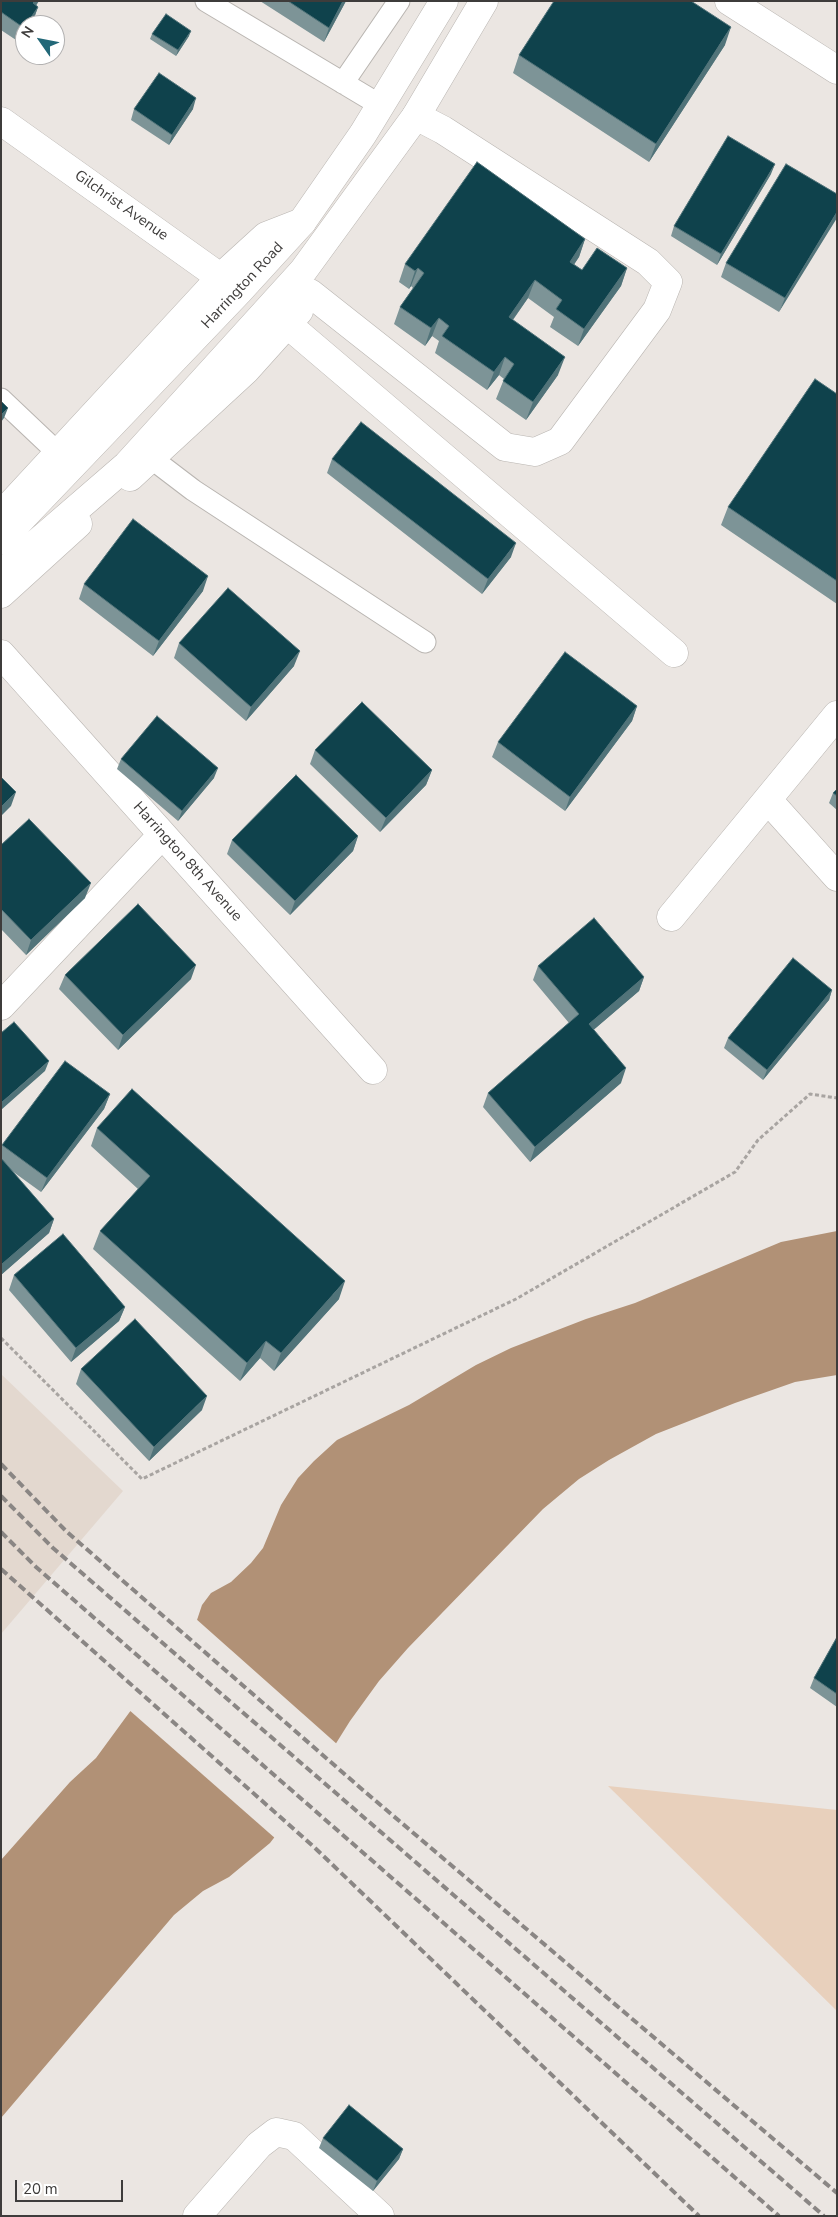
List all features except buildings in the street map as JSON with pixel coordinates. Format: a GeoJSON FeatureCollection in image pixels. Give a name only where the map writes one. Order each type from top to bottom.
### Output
{"type":"FeatureCollection","features":[{"type":"Feature","properties":{"kind":"street","name":"Harrington Road"},"geometry":{"type":"LineString","coordinates":[[1,540],[230,284],[302,222],[363,134],[444,1]]}},
{"type":"Feature","properties":{"kind":"street"},"geometry":{"type":"LineString","coordinates":[[1,594],[246,370],[303,271],[416,116],[484,1]]}},
{"type":"Feature","properties":{"kind":"street"},"geometry":{"type":"LineString","coordinates":[[729,1],[837,70]]}},
{"type":"Feature","properties":{"kind":"street"},"geometry":{"type":"LineString","coordinates":[[310,293],[505,447],[535,452],[560,442],[657,310],[668,282],[648,262],[443,130],[416,116]]}},
{"type":"Feature","properties":{"kind":"street","name":"Gilchrist Avenue"},"geometry":{"type":"LineString","coordinates":[[1,121],[230,284]]}},
{"type":"Feature","properties":{"kind":"street"},"geometry":{"type":"LineString","coordinates":[[1,574],[126,465],[277,317],[303,307],[315,282],[318,252]]}},
{"type":"Feature","properties":{"kind":"street"},"geometry":{"type":"LineString","coordinates":[[3,509],[230,284]]}},
{"type":"Feature","properties":{"kind":"street"},"geometry":{"type":"LineString","coordinates":[[277,317],[674,653]]}},
{"type":"Feature","properties":{"kind":"street","name":"Harrington 8th Avenue"},"geometry":{"type":"LineString","coordinates":[[1,654],[373,1070]]}},
{"type":"Feature","properties":{"kind":"street"},"geometry":{"type":"LineString","coordinates":[[671,917],[837,715]]}},
{"type":"Feature","properties":{"kind":"street"},"geometry":{"type":"LineString","coordinates":[[768,800],[837,877]]}},
{"type":"Feature","properties":{"kind":"street"},"geometry":{"type":"LineString","coordinates":[[1,1006],[162,835]]}},
{"type":"Feature","properties":{"kind":"street"},"geometry":{"type":"LineString","coordinates":[[197,2216],[259,2145],[276,2132],[294,2136],[380,2216]]}},
{"type":"Feature","properties":{"kind":"lane"},"geometry":{"type":"LineString","coordinates":[[206,1],[380,105]]}},
{"type":"Feature","properties":{"kind":"lane"},"geometry":{"type":"LineString","coordinates":[[344,83],[399,1]]}},
{"type":"Feature","properties":{"kind":"lane"},"geometry":{"type":"LineString","coordinates":[[1,399],[58,453]]}},
{"type":"Feature","properties":{"kind":"lane"},"geometry":{"type":"LineString","coordinates":[[151,458],[193,490],[425,642]]}},
{"type":"Feature","properties":{"kind":"path"},"geometry":{"type":"LineString","coordinates":[[1,1338],[142,1479],[516,1299],[735,1172],[758,1140],[810,1094],[837,1098]]}},
{"type":"Feature","properties":{"kind":"shaded area"},"geometry":{"type":"Polygon","coordinates":[[[837,1231],[837,1375],[795,1382],[656,1434],[579,1479],[543,1509],[408,1648],[379,1681],[350,1721],[290,1817],[270,1843],[229,1877],[203,1891],[174,1915],[1,2118],[1,1860],[70,1782],[96,1758],[197,1620],[202,1605],[211,1593],[231,1582],[251,1563],[263,1548],[281,1505],[298,1478],[314,1461],[337,1440],[409,1405],[476,1365],[511,1348],[586,1319],[635,1303],[781,1242],[837,1231]]]}},
{"type":"Feature","properties":{"kind":"shaded area"},"geometry":{"type":"Polygon","coordinates":[[[1,1374],[123,1491],[1,1634],[1,1374]]]}},
{"type":"Feature","properties":{"kind":"shaded area"},"geometry":{"type":"Polygon","coordinates":[[[608,1786],[837,1810],[837,2011],[608,1786]]]}},
{"type":"Feature","properties":{"kind":"pier"},"geometry":{"type":"Polygon","coordinates":[[[195,1618],[338,1745],[292,1819],[276,1839],[128,1709],[195,1618]]]}},
{"type":"Feature","properties":{"kind":"railway"},"geometry":{"type":"LineString","coordinates":[[1,1464],[67,1532],[364,1791],[837,2193]]}},
{"type":"Feature","properties":{"kind":"railway"},"geometry":{"type":"LineString","coordinates":[[1,1496],[53,1548],[824,2216]]}},
{"type":"Feature","properties":{"kind":"railway"},"geometry":{"type":"LineString","coordinates":[[1,1532],[36,1567],[779,2216]]}},
{"type":"Feature","properties":{"kind":"railway"},"geometry":{"type":"LineString","coordinates":[[1,1569],[314,1847],[699,2216]]}}]}
